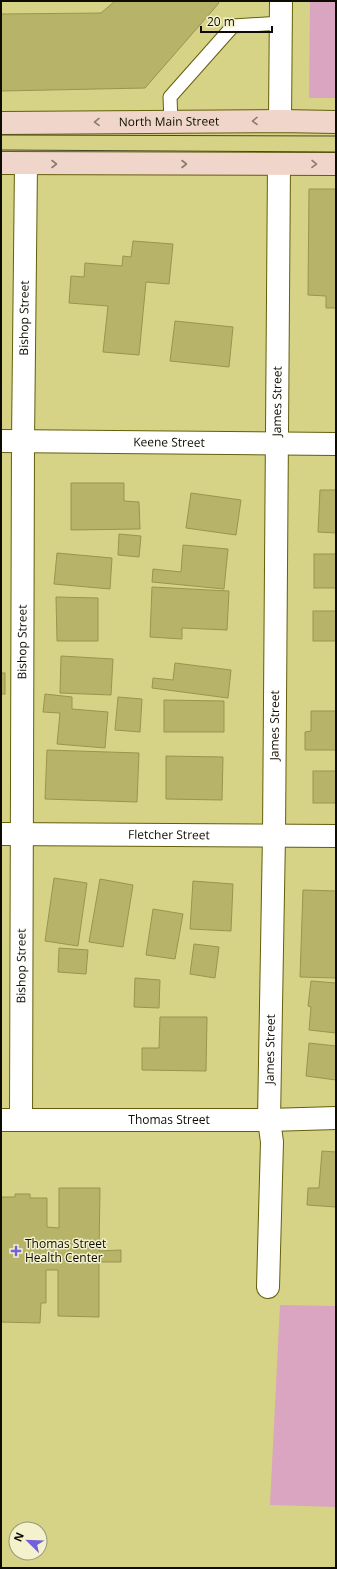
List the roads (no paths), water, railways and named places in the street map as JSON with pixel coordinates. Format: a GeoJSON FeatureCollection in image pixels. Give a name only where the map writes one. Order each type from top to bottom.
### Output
{"type":"FeatureCollection","features":[{"type":"Feature","properties":{"kind":"main road","name":"North Main Street"},"geometry":{"type":"LineString","coordinates":[[1,123],[336,122]]}},
{"type":"Feature","properties":{"kind":"main road"},"geometry":{"type":"LineString","coordinates":[[1,163],[336,164]]}},
{"type":"Feature","properties":{"kind":"street"},"geometry":{"type":"LineString","coordinates":[[280,121],[281,1]]}},
{"type":"Feature","properties":{"kind":"street","name":"Bishop Street"},"geometry":{"type":"LineString","coordinates":[[11,1120],[23,834],[23,441],[26,164]]}},
{"type":"Feature","properties":{"kind":"street","name":"James Street"},"geometry":{"type":"LineString","coordinates":[[268,1287],[272,1142],[270,1120],[280,164]]}},
{"type":"Feature","properties":{"kind":"street","name":"Keene Street"},"geometry":{"type":"LineString","coordinates":[[1,441],[336,444]]}},
{"type":"Feature","properties":{"kind":"street","name":"Fletcher Street"},"geometry":{"type":"LineString","coordinates":[[1,834],[336,836]]}},
{"type":"Feature","properties":{"kind":"street","name":"Thomas Street"},"geometry":{"type":"LineString","coordinates":[[11,1120],[270,1120],[336,1118]]}},
{"type":"Feature","properties":{"kind":"lane"},"geometry":{"type":"LineString","coordinates":[[171,122],[170,97],[233,26],[281,23]]}},
{"type":"Feature","properties":{"kind":"tram line"},"geometry":{"type":"LineString","coordinates":[[1,135],[336,136]]}},
{"type":"Feature","properties":{"kind":"tram line"},"geometry":{"type":"LineString","coordinates":[[1,150],[336,152]]}},
{"type":"Feature","properties":{"kind":"place","name":"Thomas Street Health Center"},"geometry":{"type":"Point","coordinates":[16,1251]}}]}
